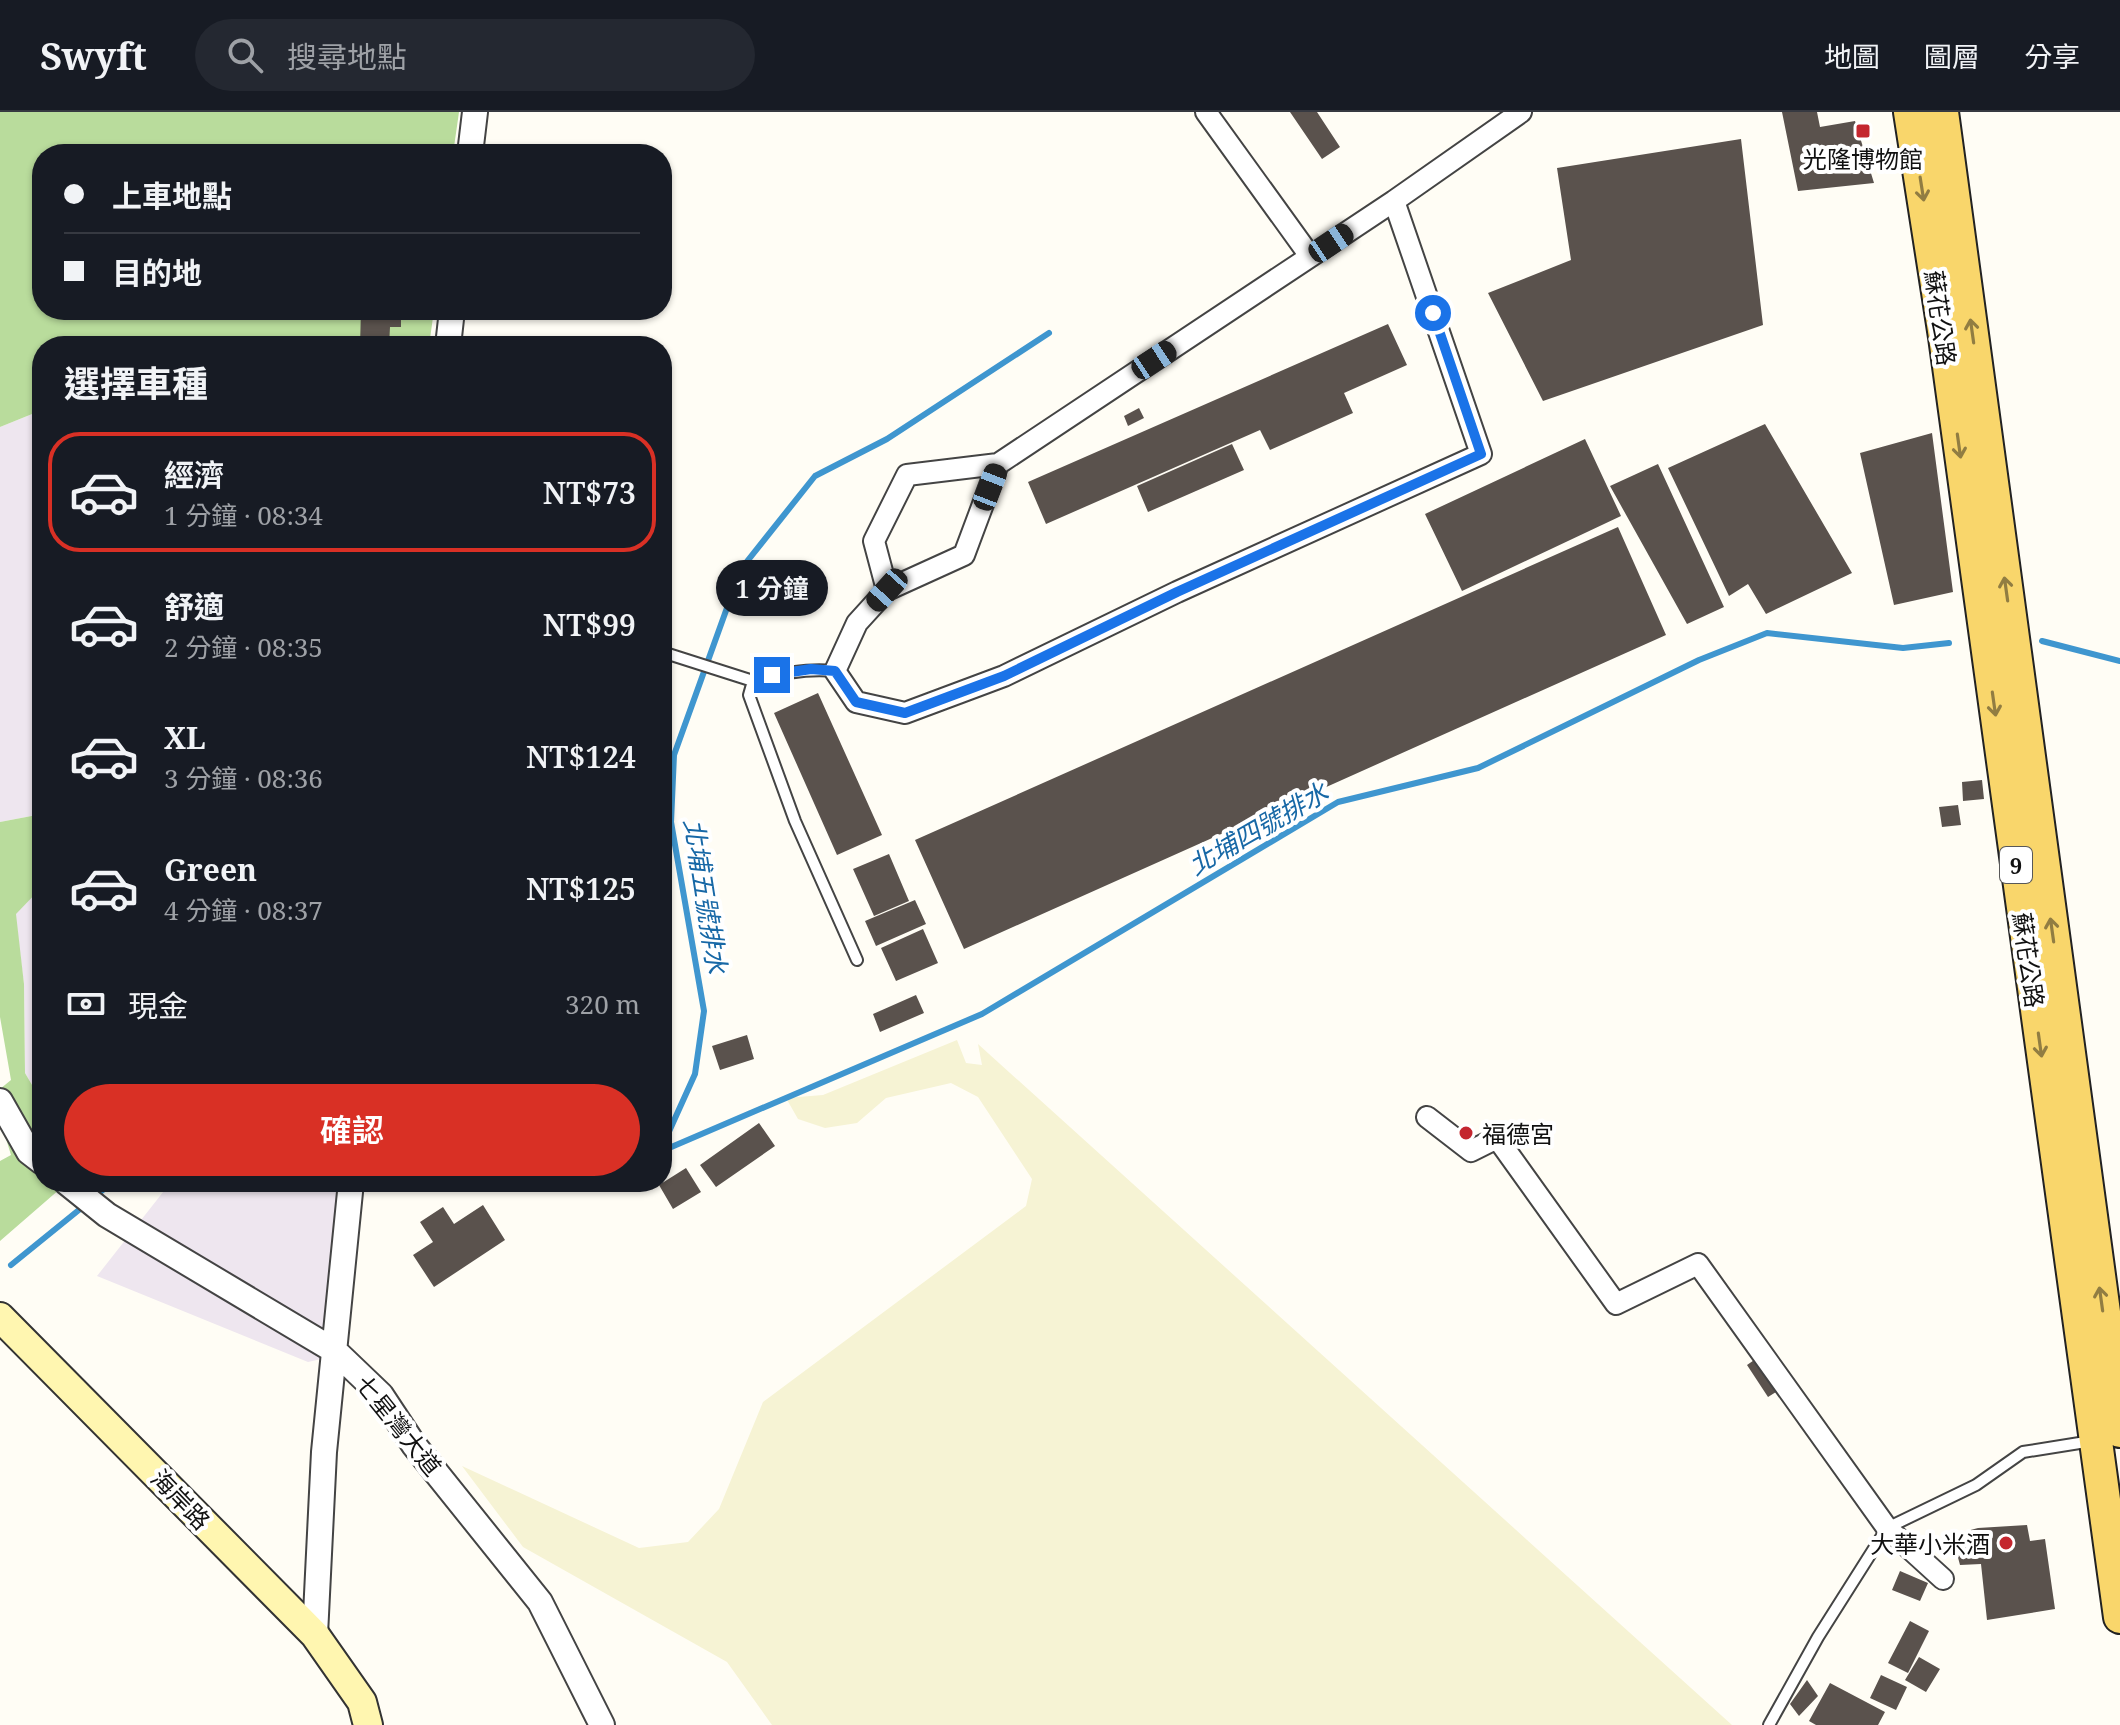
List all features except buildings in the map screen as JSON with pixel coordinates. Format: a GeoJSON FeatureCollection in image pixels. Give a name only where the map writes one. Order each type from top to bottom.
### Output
{"type":"FeatureCollection","features":[{"type":"Feature","properties":{"kind":"main road","name":"蘇花公路"},"geometry":{"type":"LineString","coordinates":[[1910,112],[2111,1437],[2120,1617]]}},
{"type":"Feature","properties":{"kind":"main road","name":"蘇花公路"},"geometry":{"type":"LineString","coordinates":[[1942,112],[2069,1159]]}},
{"type":"Feature","properties":{"kind":"main road","name":"海岸路"},"geometry":{"type":"LineString","coordinates":[[0,1317],[315,1635],[362,1702],[368,1725]]}},
{"type":"Feature","properties":{"kind":"street"},"geometry":{"type":"LineString","coordinates":[[471,144],[475,112]]}},
{"type":"Feature","properties":{"kind":"street"},"geometry":{"type":"LineString","coordinates":[[1206,112],[1310,256]]}},
{"type":"Feature","properties":{"kind":"street"},"geometry":{"type":"LineString","coordinates":[[887,590],[874,541],[907,475],[998,464],[1394,201],[1521,112]]}},
{"type":"Feature","properties":{"kind":"street"},"geometry":{"type":"LineString","coordinates":[[998,464],[964,555],[887,590],[857,623],[835,671],[856,702],[905,713],[1004,676],[1177,592],[1481,454],[1394,201]]}},
{"type":"Feature","properties":{"kind":"street"},"geometry":{"type":"LineString","coordinates":[[0,1101],[32,1151]]}},
{"type":"Feature","properties":{"kind":"street"},"geometry":{"type":"LineString","coordinates":[[1427,1117],[1471,1151],[1497,1138],[1616,1304],[1698,1264],[1887,1528],[1943,1579]]}},
{"type":"Feature","properties":{"kind":"street","name":"七星灣大道"},"geometry":{"type":"LineString","coordinates":[[78,1192],[107,1215],[335,1351],[381,1395],[414,1445],[540,1602],[602,1725]]}},
{"type":"Feature","properties":{"kind":"street"},"geometry":{"type":"LineString","coordinates":[[315,1635],[324,1452],[350,1192]]}},
{"type":"Feature","properties":{"kind":"lane"},"geometry":{"type":"LineString","coordinates":[[672,655],[753,681],[811,669],[835,671]]}},
{"type":"Feature","properties":{"kind":"lane"},"geometry":{"type":"LineString","coordinates":[[753,681],[749,695],[764,741],[795,821],[857,960]]}},
{"type":"Feature","properties":{"kind":"lane"},"geometry":{"type":"LineString","coordinates":[[1769,1725],[1818,1637],[1887,1528],[1976,1485],[2023,1452],[2111,1437]]}},
{"type":"Feature","properties":{"kind":"shaded area"},"geometry":{"type":"Polygon","coordinates":[[[32,414],[32,816],[0,822],[0,427],[32,414]]]}},
{"type":"Feature","properties":{"kind":"shaded area"},"geometry":{"type":"Polygon","coordinates":[[[32,897],[32,1085],[25,1073],[24,984],[15,914],[32,897]]]}},
{"type":"Feature","properties":{"kind":"shaded area"},"geometry":{"type":"Polygon","coordinates":[[[957,1040],[966,1063],[982,1065],[978,1044],[1732,1725],[772,1725],[727,1662],[523,1547],[462,1466],[639,1548],[688,1542],[719,1509],[763,1402],[1026,1206],[1032,1179],[978,1097],[951,1083],[886,1098],[857,1123],[825,1128],[798,1119],[786,1098],[823,1095],[957,1040]]]}},
{"type":"Feature","properties":{"kind":"shaded area"},"geometry":{"type":"Polygon","coordinates":[[[163,1192],[337,1192],[321,1359],[308,1362],[97,1276],[163,1192]]]}},
{"type":"Feature","properties":{"kind":"green space"},"geometry":{"type":"Polygon","coordinates":[[[0,112],[459,112],[454,144],[32,144],[32,320],[433,320],[430,336],[32,336],[32,414],[0,427],[0,112]]]}},
{"type":"Feature","properties":{"kind":"green space"},"geometry":{"type":"Polygon","coordinates":[[[32,816],[32,897],[16,914],[24,984],[25,1073],[32,1085],[32,1192],[56,1192],[0,1241],[0,1161],[11,1155],[0,1119],[0,1089],[11,1080],[0,1017],[0,822],[32,816]]]}},
{"type":"Feature","properties":{"kind":"waterway","name":"北埔五號排水"},"geometry":{"type":"LineString","coordinates":[[672,800],[674,755],[741,569],[815,476],[887,439],[1049,333]]}},
{"type":"Feature","properties":{"kind":"waterway","name":"北埔四號排水"},"geometry":{"type":"LineString","coordinates":[[672,1147],[982,1014],[1338,802],[1478,768],[1699,660],[1767,633],[1903,648],[1949,643]]}},
{"type":"Feature","properties":{"kind":"waterway","name":"北埔四號排水"},"geometry":{"type":"LineString","coordinates":[[2042,641],[2120,661]]}},
{"type":"Feature","properties":{"kind":"waterway","name":"北埔五號排水"},"geometry":{"type":"LineString","coordinates":[[672,828],[704,1011],[695,1074],[672,1125]]}},
{"type":"Feature","properties":{"kind":"waterway","name":"北埔四號排水"},"geometry":{"type":"LineString","coordinates":[[94,1197],[100,1192]]}},
{"type":"Feature","properties":{"kind":"waterway","name":"北埔四號排水"},"geometry":{"type":"LineString","coordinates":[[11,1265],[85,1205]]}},
{"type":"Feature","properties":{"kind":"place","name":"光隆博物館"},"geometry":{"type":"Point","coordinates":[1863,131]}},
{"type":"Feature","properties":{"kind":"place","name":"福德宮"},"geometry":{"type":"Point","coordinates":[1466,1133]}},
{"type":"Feature","properties":{"kind":"place","name":"大華小米酒"},"geometry":{"type":"Point","coordinates":[2006,1543]}},
{"type":"Feature","properties":{"kind":"route"},"geometry":{"type":"LineString","coordinates":[[772,675],[811,669],[835,671],[856,702],[905,713],[1004,676],[1177,592],[1481,454],[1433,313]]}}]}
